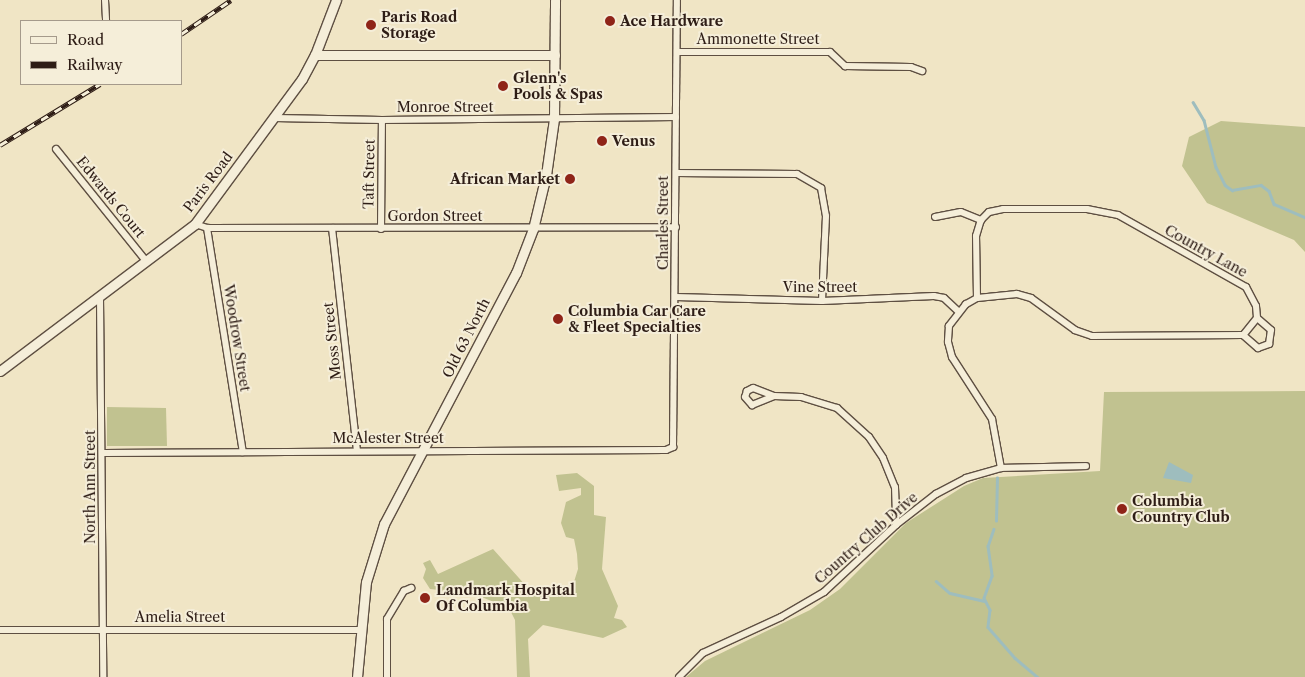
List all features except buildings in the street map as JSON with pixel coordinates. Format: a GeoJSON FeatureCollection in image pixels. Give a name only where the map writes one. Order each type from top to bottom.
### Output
{"type":"FeatureCollection","features":[{"type":"Feature","properties":{"kind":"main road","name":"Paris Road"},"geometry":{"type":"LineString","coordinates":[[0,370],[147,262],[195,224],[275,118],[315,55],[336,0]]}},
{"type":"Feature","properties":{"kind":"main road","name":"Old 63 North"},"geometry":{"type":"LineString","coordinates":[[357,677],[359,630],[366,582],[384,524],[516,273],[533,229],[546,175],[554,119],[555,0]]}},
{"type":"Feature","properties":{"kind":"main road"},"geometry":{"type":"LineString","coordinates":[[315,55],[555,56]]}},
{"type":"Feature","properties":{"kind":"street"},"geometry":{"type":"LineString","coordinates":[[105,0],[106,20]]}},
{"type":"Feature","properties":{"kind":"street","name":"Charles Street"},"geometry":{"type":"LineString","coordinates":[[673,447],[678,0]]}},
{"type":"Feature","properties":{"kind":"street","name":"Ammonette Street"},"geometry":{"type":"LineString","coordinates":[[677,52],[830,52],[845,66],[911,67],[922,71]]}},
{"type":"Feature","properties":{"kind":"street","name":"Monroe Street"},"geometry":{"type":"LineString","coordinates":[[275,118],[382,120],[676,117]]}},
{"type":"Feature","properties":{"kind":"street","name":"Taft Street"},"geometry":{"type":"LineString","coordinates":[[381,229],[382,120]]}},
{"type":"Feature","properties":{"kind":"street","name":"Edwards Court"},"geometry":{"type":"LineString","coordinates":[[56,149],[147,262]]}},
{"type":"Feature","properties":{"kind":"street"},"geometry":{"type":"LineString","coordinates":[[676,173],[797,174],[821,188],[826,216],[822,300]]}},
{"type":"Feature","properties":{"kind":"street","name":"Country Lane"},"geometry":{"type":"LineString","coordinates":[[981,220],[989,212],[1003,209],[1087,210],[1118,215],[1246,287],[1253,296],[1257,318]]}},
{"type":"Feature","properties":{"kind":"street"},"geometry":{"type":"LineString","coordinates":[[935,217],[953,211],[981,220],[976,236],[977,298]]}},
{"type":"Feature","properties":{"kind":"street","name":"Gordon Street"},"geometry":{"type":"LineString","coordinates":[[195,224],[207,228],[533,229],[676,227]]}},
{"type":"Feature","properties":{"kind":"street","name":"Woodrow Street"},"geometry":{"type":"LineString","coordinates":[[207,228],[244,452]]}},
{"type":"Feature","properties":{"kind":"street","name":"Moss Street"},"geometry":{"type":"LineString","coordinates":[[332,228],[357,450]]}},
{"type":"Feature","properties":{"kind":"street"},"geometry":{"type":"LineString","coordinates":[[1001,468],[992,419],[952,357],[948,342],[949,326],[958,311],[977,298],[1017,294],[1032,298],[1075,330],[1092,336],[1242,335],[1258,348],[1269,344],[1271,330],[1257,318],[1242,335]]}},
{"type":"Feature","properties":{"kind":"street","name":"North Ann Street"},"geometry":{"type":"LineString","coordinates":[[100,296],[104,677]]}},
{"type":"Feature","properties":{"kind":"street","name":"Vine Street"},"geometry":{"type":"LineString","coordinates":[[676,298],[822,300],[934,296],[944,298],[958,311]]}},
{"type":"Feature","properties":{"kind":"street"},"geometry":{"type":"LineString","coordinates":[[774,396],[801,397],[837,408],[869,437],[883,458],[894,487],[896,525]]}},
{"type":"Feature","properties":{"kind":"street","name":"McAlester Street"},"geometry":{"type":"LineString","coordinates":[[103,453],[357,450],[666,450],[673,447]]}},
{"type":"Feature","properties":{"kind":"street","name":"Country Club Drive"},"geometry":{"type":"LineString","coordinates":[[678,677],[703,653],[781,617],[824,592],[896,525],[936,494],[966,478],[1001,468],[1086,466]]}},
{"type":"Feature","properties":{"kind":"street"},"geometry":{"type":"LineString","coordinates":[[387,677],[387,619],[404,590],[411,588]]}},
{"type":"Feature","properties":{"kind":"street","name":"Amelia Street"},"geometry":{"type":"LineString","coordinates":[[0,630],[359,630]]}},
{"type":"Feature","properties":{"kind":"green space"},"geometry":{"type":"Polygon","coordinates":[[[1221,121],[1305,127],[1305,252],[1294,240],[1207,203],[1182,166],[1189,137],[1221,121]]]}},
{"type":"Feature","properties":{"kind":"green space","name":"Columbia Country Club"},"geometry":{"type":"Polygon","coordinates":[[[1305,391],[1305,677],[686,677],[705,661],[810,610],[840,589],[906,523],[964,486],[983,478],[1100,471],[1104,392],[1305,391]]]}},
{"type":"Feature","properties":{"kind":"green space"},"geometry":{"type":"Polygon","coordinates":[[[107,407],[166,408],[167,446],[107,446],[107,407]]]}},
{"type":"Feature","properties":{"kind":"green space"},"geometry":{"type":"Polygon","coordinates":[[[577,473],[594,486],[594,515],[606,517],[602,569],[618,606],[614,618],[622,620],[627,627],[603,638],[543,625],[528,639],[530,677],[517,677],[515,620],[509,608],[474,594],[430,589],[423,578],[426,569],[423,563],[430,560],[438,574],[493,549],[527,587],[550,596],[573,585],[578,569],[577,554],[574,539],[566,537],[561,523],[566,502],[581,495],[581,488],[559,491],[556,475],[577,473]]]}},
{"type":"Feature","properties":{"kind":"water"},"geometry":{"type":"Polygon","coordinates":[[[1169,462],[1193,475],[1191,483],[1163,478],[1169,462]]]}},
{"type":"Feature","properties":{"kind":"waterway"},"geometry":{"type":"LineString","coordinates":[[1193,102],[1204,120],[1216,167],[1225,185],[1232,190],[1261,185],[1269,191],[1274,204],[1305,217]]}},
{"type":"Feature","properties":{"kind":"waterway"},"geometry":{"type":"LineString","coordinates":[[996,521],[997,478]]}},
{"type":"Feature","properties":{"kind":"waterway"},"geometry":{"type":"LineString","coordinates":[[994,529],[988,546],[992,576],[984,598],[990,610],[988,627],[1015,658],[1038,677]]}},
{"type":"Feature","properties":{"kind":"waterway"},"geometry":{"type":"LineString","coordinates":[[936,581],[950,593],[984,601]]}},
{"type":"Feature","properties":{"kind":"railway"},"geometry":{"type":"LineString","coordinates":[[182,33],[231,0]]}},
{"type":"Feature","properties":{"kind":"railway"},"geometry":{"type":"LineString","coordinates":[[0,145],[98,85]]}},
{"type":"Feature","properties":{"kind":"place","name":"Ace Hardware"},"geometry":{"type":"Point","coordinates":[610,21]}},
{"type":"Feature","properties":{"kind":"place","name":"Paris Road Storage"},"geometry":{"type":"Point","coordinates":[371,25]}},
{"type":"Feature","properties":{"kind":"place","name":"Glenn's Pools & Spas"},"geometry":{"type":"Point","coordinates":[503,86]}},
{"type":"Feature","properties":{"kind":"place","name":"Venus"},"geometry":{"type":"Point","coordinates":[602,141]}},
{"type":"Feature","properties":{"kind":"place","name":"African Market"},"geometry":{"type":"Point","coordinates":[570,179]}},
{"type":"Feature","properties":{"kind":"place","name":"Columbia Car Care & Fleet Specialties"},"geometry":{"type":"Point","coordinates":[558,319]}},
{"type":"Feature","properties":{"kind":"place","name":"Columbia Country Club"},"geometry":{"type":"Point","coordinates":[1122,509]}},
{"type":"Feature","properties":{"kind":"place","name":"Landmark Hospital Of Columbia"},"geometry":{"type":"Point","coordinates":[425,598]}}]}
